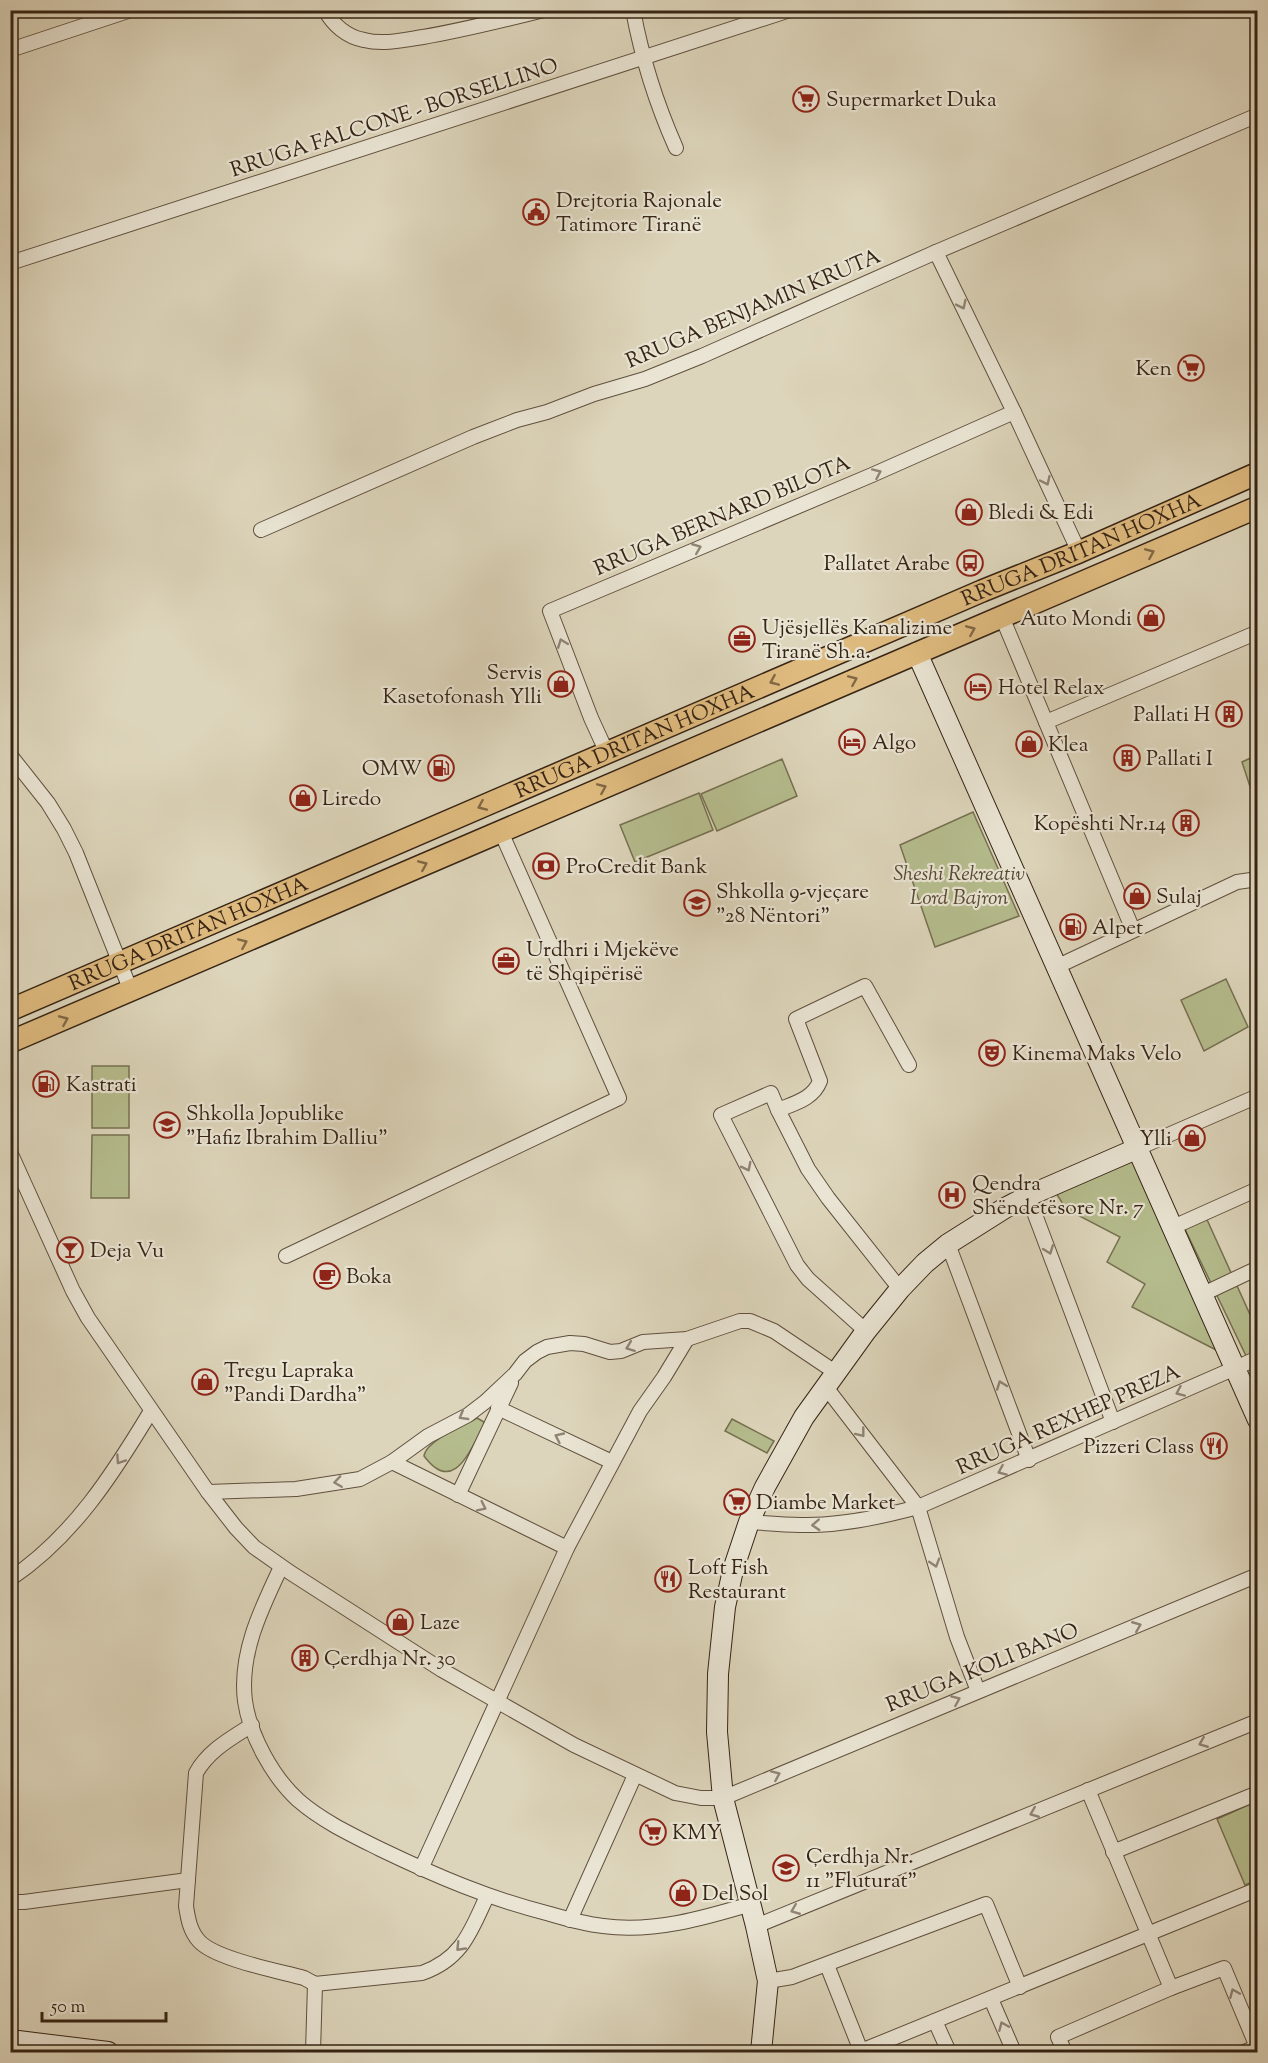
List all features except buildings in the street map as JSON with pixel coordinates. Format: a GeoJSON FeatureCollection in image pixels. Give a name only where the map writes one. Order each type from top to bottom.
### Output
{"type":"FeatureCollection","features":[{"type":"Feature","properties":{"kind":"main road","name":"RRUGA DRITAN HOXHA"},"geometry":{"type":"LineString","coordinates":[[10,1010],[904,625],[1079,552],[1257,473]]}},
{"type":"Feature","properties":{"kind":"main road","name":"RRUGA DRITAN HOXHA"},"geometry":{"type":"LineString","coordinates":[[10,1042],[1257,507]]}},
{"type":"Feature","properties":{"kind":"main road"},"geometry":{"type":"LineString","coordinates":[[904,625],[917,653]]}},
{"type":"Feature","properties":{"kind":"street"},"geometry":{"type":"LineString","coordinates":[[10,50],[131,10]]}},
{"type":"Feature","properties":{"kind":"street"},"geometry":{"type":"LineString","coordinates":[[325,10],[329,18],[346,34],[363,40],[380,42],[401,41],[472,28],[544,10]]}},
{"type":"Feature","properties":{"kind":"street"},"geometry":{"type":"LineString","coordinates":[[633,10],[643,58],[659,109],[676,148]]}},
{"type":"Feature","properties":{"kind":"street","name":"RRUGA FALCONE - BORSELLINO"},"geometry":{"type":"LineString","coordinates":[[10,263],[790,10]]}},
{"type":"Feature","properties":{"kind":"street","name":"RRUGA BENJAMIN KRUTA"},"geometry":{"type":"LineString","coordinates":[[261,530],[473,437],[517,420],[655,375],[1257,115]]}},
{"type":"Feature","properties":{"kind":"street"},"geometry":{"type":"LineString","coordinates":[[936,252],[1079,552]]}},
{"type":"Feature","properties":{"kind":"street","name":"RRUGA BERNARD BILOTA"},"geometry":{"type":"LineString","coordinates":[[607,753],[591,718],[550,611],[840,489],[1014,412]]}},
{"type":"Feature","properties":{"kind":"street","name":"RRUGA DRITAN HOXHA"},"geometry":{"type":"LineString","coordinates":[[1002,617],[1133,930]]}},
{"type":"Feature","properties":{"kind":"street"},"geometry":{"type":"LineString","coordinates":[[1046,722],[1257,632]]}},
{"type":"Feature","properties":{"kind":"street"},"geometry":{"type":"LineString","coordinates":[[917,653],[1257,1420]]}},
{"type":"Feature","properties":{"kind":"street"},"geometry":{"type":"LineString","coordinates":[[10,755],[48,803],[64,829],[131,991]]}},
{"type":"Feature","properties":{"kind":"street"},"geometry":{"type":"LineString","coordinates":[[286,1256],[619,1098],[501,832]]}},
{"type":"Feature","properties":{"kind":"street"},"geometry":{"type":"LineString","coordinates":[[1056,968],[1237,882],[1257,879]]}},
{"type":"Feature","properties":{"kind":"street"},"geometry":{"type":"LineString","coordinates":[[778,1110],[808,1097],[820,1081],[796,1019],[865,986],[909,1065]]}},
{"type":"Feature","properties":{"kind":"street"},"geometry":{"type":"LineString","coordinates":[[866,1330],[808,1280],[796,1265],[721,1115],[771,1093],[808,1169],[900,1289]]}},
{"type":"Feature","properties":{"kind":"street"},"geometry":{"type":"LineString","coordinates":[[761,2052],[768,1981],[751,1904],[723,1798],[717,1732],[720,1642],[725,1607],[733,1570],[765,1487],[785,1449],[830,1379],[866,1330],[925,1263],[979,1224],[1028,1196],[1257,1096]]}},
{"type":"Feature","properties":{"kind":"street"},"geometry":{"type":"LineString","coordinates":[[10,1152],[88,1318],[208,1491],[236,1528],[254,1547],[281,1567],[497,1702],[574,1745],[675,1793],[701,1798],[723,1798]]}},
{"type":"Feature","properties":{"kind":"street"},"geometry":{"type":"LineString","coordinates":[[1171,1228],[1257,1189]]}},
{"type":"Feature","properties":{"kind":"street"},"geometry":{"type":"LineString","coordinates":[[1028,1196],[1113,1422]]}},
{"type":"Feature","properties":{"kind":"street"},"geometry":{"type":"LineString","coordinates":[[948,1245],[1029,1460]]}},
{"type":"Feature","properties":{"kind":"street"},"geometry":{"type":"LineString","coordinates":[[1201,1295],[1257,1268]]}},
{"type":"Feature","properties":{"kind":"street"},"geometry":{"type":"LineString","coordinates":[[208,1491],[296,1489],[360,1479],[392,1462],[428,1436],[468,1415],[515,1374],[525,1361],[547,1347],[570,1342],[610,1352],[621,1351],[643,1342],[687,1338],[740,1321],[750,1321],[774,1331],[830,1379],[918,1507],[957,1637],[978,1691]]}},
{"type":"Feature","properties":{"kind":"street"},"geometry":{"type":"LineString","coordinates":[[421,1869],[567,1548],[640,1411],[687,1338]]}},
{"type":"Feature","properties":{"kind":"street","name":"RRUGA REXHEP PREZA"},"geometry":{"type":"LineString","coordinates":[[750,1522],[798,1526],[839,1523],[918,1507],[1257,1358]]}},
{"type":"Feature","properties":{"kind":"street"},"geometry":{"type":"LineString","coordinates":[[458,1495],[515,1374]]}},
{"type":"Feature","properties":{"kind":"street"},"geometry":{"type":"LineString","coordinates":[[498,1408],[612,1462]]}},
{"type":"Feature","properties":{"kind":"street"},"geometry":{"type":"LineString","coordinates":[[10,1579],[52,1546],[80,1517],[122,1458],[151,1411]]}},
{"type":"Feature","properties":{"kind":"street"},"geometry":{"type":"LineString","coordinates":[[392,1462],[567,1548]]}},
{"type":"Feature","properties":{"kind":"street"},"geometry":{"type":"LineString","coordinates":[[281,1567],[263,1605],[250,1641],[244,1670],[246,1702],[252,1725],[267,1760],[279,1780],[299,1801],[323,1819],[421,1869],[487,1896],[570,1920],[604,1926],[638,1928],[707,1917],[751,1904]]}},
{"type":"Feature","properties":{"kind":"street","name":"RRUGA KOLI BANO"},"geometry":{"type":"LineString","coordinates":[[723,1798],[1257,1575]]}},
{"type":"Feature","properties":{"kind":"street"},"geometry":{"type":"LineString","coordinates":[[756,1926],[1257,1721]]}},
{"type":"Feature","properties":{"kind":"street"},"geometry":{"type":"LineString","coordinates":[[252,1725],[212,1752],[202,1761],[196,1773],[186,1906],[189,1923],[200,1943],[226,1957],[304,1978],[315,1984],[422,1973],[435,1969],[445,1962],[467,1939],[487,1896]]}},
{"type":"Feature","properties":{"kind":"street"},"geometry":{"type":"LineString","coordinates":[[570,1920],[635,1774]]}},
{"type":"Feature","properties":{"kind":"street"},"geometry":{"type":"LineString","coordinates":[[1088,1790],[1171,1988]]}},
{"type":"Feature","properties":{"kind":"street"},"geometry":{"type":"LineString","coordinates":[[1113,1852],[1257,1793]]}},
{"type":"Feature","properties":{"kind":"street"},"geometry":{"type":"LineString","coordinates":[[10,1902],[188,1880]]}},
{"type":"Feature","properties":{"kind":"street"},"geometry":{"type":"LineString","coordinates":[[827,1965],[859,2051],[1256,1893]]}},
{"type":"Feature","properties":{"kind":"street"},"geometry":{"type":"LineString","coordinates":[[768,1981],[792,1977],[827,1965],[986,1904],[1020,1987]]}},
{"type":"Feature","properties":{"kind":"street"},"geometry":{"type":"LineString","coordinates":[[1065,2052],[1059,2037],[1171,1988],[1224,1968],[1257,2047],[1244,2052]]}},
{"type":"Feature","properties":{"kind":"street"},"geometry":{"type":"LineString","coordinates":[[312,2052],[315,1984]]}},
{"type":"Feature","properties":{"kind":"street"},"geometry":{"type":"LineString","coordinates":[[992,1999],[1014,2052]]}},
{"type":"Feature","properties":{"kind":"street"},"geometry":{"type":"LineString","coordinates":[[935,2021],[949,2052]]}},
{"type":"Feature","properties":{"kind":"street"},"geometry":{"type":"LineString","coordinates":[[10,2040],[108,2052]]}},
{"type":"Feature","properties":{"kind":"green space"},"geometry":{"type":"Polygon","coordinates":[[[1257,755],[1257,808],[1242,762],[1257,755]]]}},
{"type":"Feature","properties":{"kind":"green space"},"geometry":{"type":"Polygon","coordinates":[[[782,759],[797,796],[717,831],[701,794],[782,759]]]}},
{"type":"Feature","properties":{"kind":"green space"},"geometry":{"type":"Polygon","coordinates":[[[699,793],[713,830],[635,862],[620,825],[699,793]]]}},
{"type":"Feature","properties":{"kind":"green space","name":"Sheshi Rekreativ Lord Bajron"},"geometry":{"type":"Polygon","coordinates":[[[973,812],[1019,916],[935,947],[900,845],[973,812]]]}},
{"type":"Feature","properties":{"kind":"green space"},"geometry":{"type":"Polygon","coordinates":[[[1226,979],[1248,1027],[1204,1051],[1181,1000],[1226,979]]]}},
{"type":"Feature","properties":{"kind":"green space"},"geometry":{"type":"Polygon","coordinates":[[[92,1066],[129,1066],[129,1128],[92,1128],[92,1066]]]}},
{"type":"Feature","properties":{"kind":"green space"},"geometry":{"type":"Polygon","coordinates":[[[92,1135],[129,1135],[129,1198],[91,1198],[92,1135]]]}},
{"type":"Feature","properties":{"kind":"green space"},"geometry":{"type":"Polygon","coordinates":[[[1136,1149],[1228,1356],[1132,1307],[1145,1284],[1107,1262],[1120,1237],[1066,1209],[1051,1185],[1136,1149]]]}},
{"type":"Feature","properties":{"kind":"green space"},"geometry":{"type":"Polygon","coordinates":[[[1204,1213],[1257,1330],[1257,1358],[1249,1362],[1182,1223],[1204,1213]]]}},
{"type":"Feature","properties":{"kind":"green space"},"geometry":{"type":"Polygon","coordinates":[[[477,1418],[484,1422],[484,1426],[466,1457],[452,1471],[434,1467],[424,1456],[426,1450],[438,1439],[477,1418]]]}},
{"type":"Feature","properties":{"kind":"green space"},"geometry":{"type":"Polygon","coordinates":[[[732,1419],[774,1441],[767,1453],[725,1431],[732,1419]]]}},
{"type":"Feature","properties":{"kind":"green space"},"geometry":{"type":"Polygon","coordinates":[[[1257,1801],[1257,1880],[1245,1885],[1217,1819],[1257,1801]]]}},
{"type":"Feature","properties":{"kind":"place","name":"Supermarket Duka"},"geometry":{"type":"Point","coordinates":[806,99]}},
{"type":"Feature","properties":{"kind":"place","name":"Drejtoria Rajonale Tatimore Tiranë"},"geometry":{"type":"Point","coordinates":[536,212]}},
{"type":"Feature","properties":{"kind":"place","name":"Ken"},"geometry":{"type":"Point","coordinates":[1191,368]}},
{"type":"Feature","properties":{"kind":"place","name":"Bledi & Edi"},"geometry":{"type":"Point","coordinates":[969,512]}},
{"type":"Feature","properties":{"kind":"place","name":"Pallatet Arabe"},"geometry":{"type":"Point","coordinates":[970,563]}},
{"type":"Feature","properties":{"kind":"place","name":"Auto Mondi"},"geometry":{"type":"Point","coordinates":[1151,618]}},
{"type":"Feature","properties":{"kind":"place","name":"Ujësjellës Kanalizime Tiranë Sh.a."},"geometry":{"type":"Point","coordinates":[742,639]}},
{"type":"Feature","properties":{"kind":"place","name":"Servis Kasetofonash Ylli"},"geometry":{"type":"Point","coordinates":[561,684]}},
{"type":"Feature","properties":{"kind":"place","name":"Hotel Relax"},"geometry":{"type":"Point","coordinates":[978,687]}},
{"type":"Feature","properties":{"kind":"place","name":"Pallati H"},"geometry":{"type":"Point","coordinates":[1229,714]}},
{"type":"Feature","properties":{"kind":"place","name":"Algo"},"geometry":{"type":"Point","coordinates":[852,742]}},
{"type":"Feature","properties":{"kind":"place","name":"Klea"},"geometry":{"type":"Point","coordinates":[1029,744]}},
{"type":"Feature","properties":{"kind":"place","name":"Pallati I"},"geometry":{"type":"Point","coordinates":[1127,758]}},
{"type":"Feature","properties":{"kind":"place","name":"OMW"},"geometry":{"type":"Point","coordinates":[441,768]}},
{"type":"Feature","properties":{"kind":"place","name":"Liredo"},"geometry":{"type":"Point","coordinates":[303,798]}},
{"type":"Feature","properties":{"kind":"place","name":"Kopështi Nr.14"},"geometry":{"type":"Point","coordinates":[1186,823]}},
{"type":"Feature","properties":{"kind":"place","name":"ProCredit Bank"},"geometry":{"type":"Point","coordinates":[546,866]}},
{"type":"Feature","properties":{"kind":"place","name":"Sulaj"},"geometry":{"type":"Point","coordinates":[1137,896]}},
{"type":"Feature","properties":{"kind":"place","name":"Shkolla 9-vjeçare \"28 Nëntori\""},"geometry":{"type":"Point","coordinates":[697,903]}},
{"type":"Feature","properties":{"kind":"place","name":"Alpet"},"geometry":{"type":"Point","coordinates":[1073,927]}},
{"type":"Feature","properties":{"kind":"place","name":"Urdhri i Mjekëve të Shqipërisë"},"geometry":{"type":"Point","coordinates":[506,961]}},
{"type":"Feature","properties":{"kind":"place","name":"Kinema Maks Velo"},"geometry":{"type":"Point","coordinates":[992,1053]}},
{"type":"Feature","properties":{"kind":"place","name":"Kastrati"},"geometry":{"type":"Point","coordinates":[46,1084]}},
{"type":"Feature","properties":{"kind":"place","name":"Shkolla Jopublike \"Hafiz Ibrahim Dalliu\""},"geometry":{"type":"Point","coordinates":[167,1125]}},
{"type":"Feature","properties":{"kind":"place","name":"Ylli"},"geometry":{"type":"Point","coordinates":[1192,1138]}},
{"type":"Feature","properties":{"kind":"place","name":"Qendra Shëndetësore Nr. 7"},"geometry":{"type":"Point","coordinates":[952,1195]}},
{"type":"Feature","properties":{"kind":"place","name":"Deja Vu"},"geometry":{"type":"Point","coordinates":[70,1250]}},
{"type":"Feature","properties":{"kind":"place","name":"Boka"},"geometry":{"type":"Point","coordinates":[327,1276]}},
{"type":"Feature","properties":{"kind":"place","name":"Tregu Lapraka \"Pandi Dardha\""},"geometry":{"type":"Point","coordinates":[205,1382]}},
{"type":"Feature","properties":{"kind":"place","name":"Pizzeri Class"},"geometry":{"type":"Point","coordinates":[1214,1446]}},
{"type":"Feature","properties":{"kind":"place","name":"Diambe Market"},"geometry":{"type":"Point","coordinates":[737,1502]}},
{"type":"Feature","properties":{"kind":"place","name":"Loft Fish Restaurant"},"geometry":{"type":"Point","coordinates":[668,1579]}},
{"type":"Feature","properties":{"kind":"place","name":"Laze"},"geometry":{"type":"Point","coordinates":[400,1622]}},
{"type":"Feature","properties":{"kind":"place","name":"Çerdhja Nr. 30"},"geometry":{"type":"Point","coordinates":[305,1658]}},
{"type":"Feature","properties":{"kind":"place","name":"KMY"},"geometry":{"type":"Point","coordinates":[653,1832]}},
{"type":"Feature","properties":{"kind":"place","name":"Çerdhja Nr. 11 \"Fluturat\""},"geometry":{"type":"Point","coordinates":[786,1868]}},
{"type":"Feature","properties":{"kind":"place","name":"Del Sol"},"geometry":{"type":"Point","coordinates":[683,1893]}}]}
